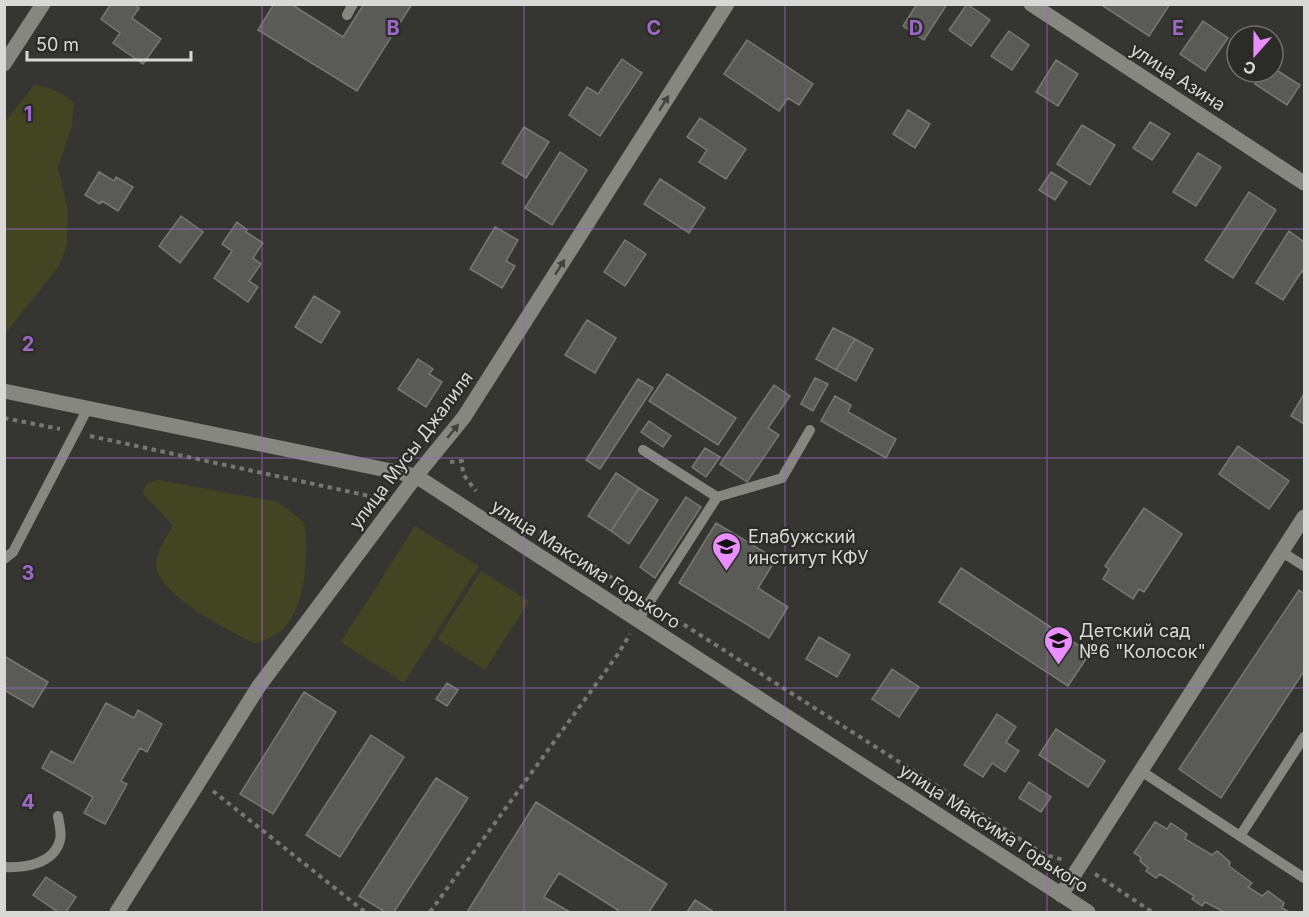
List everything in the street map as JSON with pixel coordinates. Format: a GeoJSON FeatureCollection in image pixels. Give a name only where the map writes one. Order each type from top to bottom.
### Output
{"type":"FeatureCollection","features":[{"type":"Feature","properties":{"kind":"street"},"geometry":{"type":"LineString","coordinates":[[4,63],[43,4]]}},
{"type":"Feature","properties":{"kind":"street","name":"улица Мусы Джалиля"},"geometry":{"type":"LineString","coordinates":[[117,912],[259,687],[416,476],[464,417],[727,4]]}},
{"type":"Feature","properties":{"kind":"street","name":"улица Азина"},"geometry":{"type":"LineString","coordinates":[[1031,4],[1305,183]]}},
{"type":"Feature","properties":{"kind":"street","name":"улица Максима Горького"},"geometry":{"type":"LineString","coordinates":[[4,391],[416,476],[1088,912]]}},
{"type":"Feature","properties":{"kind":"street"},"geometry":{"type":"LineString","coordinates":[[1061,895],[1305,517]]}},
{"type":"Feature","properties":{"kind":"lane"},"geometry":{"type":"LineString","coordinates":[[347,15],[353,4]]}},
{"type":"Feature","properties":{"kind":"lane"},"geometry":{"type":"LineString","coordinates":[[4,559],[13,552],[88,408]]}},
{"type":"Feature","properties":{"kind":"lane"},"geometry":{"type":"LineString","coordinates":[[638,620],[717,497],[782,478],[810,430]]}},
{"type":"Feature","properties":{"kind":"lane"},"geometry":{"type":"LineString","coordinates":[[643,450],[717,497]]}},
{"type":"Feature","properties":{"kind":"lane"},"geometry":{"type":"LineString","coordinates":[[1282,552],[1305,566]]}},
{"type":"Feature","properties":{"kind":"lane"},"geometry":{"type":"LineString","coordinates":[[1240,836],[1305,737]]}},
{"type":"Feature","properties":{"kind":"lane"},"geometry":{"type":"LineString","coordinates":[[1141,771],[1305,878]]}},
{"type":"Feature","properties":{"kind":"lane"},"geometry":{"type":"LineString","coordinates":[[4,867],[20,868],[38,863],[55,851],[61,838],[58,816]]}},
{"type":"Feature","properties":{"kind":"path"},"geometry":{"type":"LineString","coordinates":[[4,418],[397,502]]}},
{"type":"Feature","properties":{"kind":"path"},"geometry":{"type":"LineString","coordinates":[[427,462],[462,461],[463,474],[472,488],[482,495]]}},
{"type":"Feature","properties":{"kind":"path"},"geometry":{"type":"LineString","coordinates":[[502,507],[1045,855],[1081,865],[1152,912]]}},
{"type":"Feature","properties":{"kind":"path"},"geometry":{"type":"LineString","coordinates":[[430,912],[618,654],[638,620]]}},
{"type":"Feature","properties":{"kind":"path"},"geometry":{"type":"LineString","coordinates":[[200,781],[365,912]]}},
{"type":"Feature","properties":{"kind":"green space"},"geometry":{"type":"Polygon","coordinates":[[[34,85],[56,91],[74,103],[72,126],[58,168],[68,211],[67,245],[59,266],[5,334],[5,122],[34,85]]]}},
{"type":"Feature","properties":{"kind":"green space"},"geometry":{"type":"Polygon","coordinates":[[[158,480],[278,502],[304,522],[306,566],[304,582],[295,612],[277,634],[256,644],[197,611],[168,587],[159,575],[156,559],[173,525],[142,493],[147,483],[158,480]]]}},
{"type":"Feature","properties":{"kind":"green space"},"geometry":{"type":"Polygon","coordinates":[[[415,526],[479,566],[404,683],[341,642],[415,526]]]}},
{"type":"Feature","properties":{"kind":"green space"},"geometry":{"type":"Polygon","coordinates":[[[481,571],[529,601],[485,670],[437,639],[481,571]]]}},
{"type":"Feature","properties":{"kind":"building"},"geometry":{"type":"Polygon","coordinates":[[[111,4],[135,4],[139,8],[132,18],[161,39],[143,64],[113,43],[120,33],[101,19],[111,4]]]}},
{"type":"Feature","properties":{"kind":"building"},"geometry":{"type":"Polygon","coordinates":[[[274,4],[291,4],[343,37],[364,4],[412,4],[357,91],[258,30],[274,4]]]}},
{"type":"Feature","properties":{"kind":"building"},"geometry":{"type":"Polygon","coordinates":[[[917,4],[947,4],[924,40],[903,26],[917,4]]]}},
{"type":"Feature","properties":{"kind":"building"},"geometry":{"type":"Polygon","coordinates":[[[967,4],[990,20],[971,46],[949,30],[967,4]]]}},
{"type":"Feature","properties":{"kind":"building"},"geometry":{"type":"Polygon","coordinates":[[[1100,4],[1170,4],[1149,36],[1100,4]]]}},
{"type":"Feature","properties":{"kind":"building"},"geometry":{"type":"Polygon","coordinates":[[[1203,21],[1225,36],[1225,42],[1205,71],[1180,54],[1203,21]]]}},
{"type":"Feature","properties":{"kind":"building"},"geometry":{"type":"Polygon","coordinates":[[[1009,31],[1029,45],[1012,70],[991,56],[1009,31]]]}},
{"type":"Feature","properties":{"kind":"building"},"geometry":{"type":"Polygon","coordinates":[[[747,40],[813,84],[799,105],[788,98],[779,111],[724,74],[747,40]]]}},
{"type":"Feature","properties":{"kind":"building"},"geometry":{"type":"Polygon","coordinates":[[[622,59],[642,73],[600,136],[569,115],[587,87],[598,94],[622,59]]]}},
{"type":"Feature","properties":{"kind":"building"},"geometry":{"type":"Polygon","coordinates":[[[1056,60],[1078,74],[1058,106],[1036,92],[1056,60]]]}},
{"type":"Feature","properties":{"kind":"building"},"geometry":{"type":"Polygon","coordinates":[[[1285,76],[1300,85],[1287,105],[1255,84],[1285,84],[1285,76]]]}},
{"type":"Feature","properties":{"kind":"building"},"geometry":{"type":"Polygon","coordinates":[[[908,110],[930,124],[915,148],[893,134],[908,110]]]}},
{"type":"Feature","properties":{"kind":"building"},"geometry":{"type":"Polygon","coordinates":[[[700,118],[746,149],[726,179],[699,162],[707,150],[687,137],[700,118]]]}},
{"type":"Feature","properties":{"kind":"building"},"geometry":{"type":"Polygon","coordinates":[[[1150,122],[1170,134],[1152,160],[1133,148],[1150,122]]]}},
{"type":"Feature","properties":{"kind":"building"},"geometry":{"type":"Polygon","coordinates":[[[1082,125],[1115,145],[1090,185],[1057,164],[1082,125]]]}},
{"type":"Feature","properties":{"kind":"building"},"geometry":{"type":"Polygon","coordinates":[[[524,127],[549,142],[526,178],[502,163],[524,127]]]}},
{"type":"Feature","properties":{"kind":"building"},"geometry":{"type":"Polygon","coordinates":[[[560,152],[587,170],[552,225],[525,208],[560,152]]]}},
{"type":"Feature","properties":{"kind":"building"},"geometry":{"type":"Polygon","coordinates":[[[1198,153],[1221,167],[1196,206],[1173,192],[1198,153]]]}},
{"type":"Feature","properties":{"kind":"building"},"geometry":{"type":"Polygon","coordinates":[[[99,172],[114,181],[116,177],[133,187],[118,211],[102,201],[100,204],[85,195],[99,172]]]}},
{"type":"Feature","properties":{"kind":"building"},"geometry":{"type":"Polygon","coordinates":[[[1051,172],[1067,182],[1055,200],[1039,190],[1051,172]]]}},
{"type":"Feature","properties":{"kind":"building"},"geometry":{"type":"Polygon","coordinates":[[[660,179],[705,208],[689,233],[644,204],[660,179]]]}},
{"type":"Feature","properties":{"kind":"building"},"geometry":{"type":"Polygon","coordinates":[[[1249,192],[1276,210],[1233,278],[1205,260],[1249,192]]]}},
{"type":"Feature","properties":{"kind":"building"},"geometry":{"type":"Polygon","coordinates":[[[181,216],[203,232],[180,263],[159,246],[181,216]]]}},
{"type":"Feature","properties":{"kind":"building"},"geometry":{"type":"Polygon","coordinates":[[[237,222],[247,230],[246,232],[263,243],[253,258],[261,264],[249,281],[258,287],[248,302],[214,278],[232,251],[222,244],[237,222]]]}},
{"type":"Feature","properties":{"kind":"building"},"geometry":{"type":"Polygon","coordinates":[[[495,227],[518,240],[506,261],[515,266],[502,288],[470,269],[495,227]]]}},
{"type":"Feature","properties":{"kind":"building"},"geometry":{"type":"Polygon","coordinates":[[[1289,231],[1304,242],[1304,273],[1302,271],[1283,300],[1256,283],[1289,231]]]}},
{"type":"Feature","properties":{"kind":"building"},"geometry":{"type":"Polygon","coordinates":[[[625,240],[646,254],[625,286],[604,272],[625,240]]]}},
{"type":"Feature","properties":{"kind":"building"},"geometry":{"type":"Polygon","coordinates":[[[314,296],[340,312],[321,343],[295,327],[314,296]]]}},
{"type":"Feature","properties":{"kind":"building"},"geometry":{"type":"Polygon","coordinates":[[[587,320],[616,338],[595,373],[565,355],[587,320]]]}},
{"type":"Feature","properties":{"kind":"building"},"geometry":{"type":"Polygon","coordinates":[[[833,328],[855,339],[836,370],[816,359],[833,328]]]}},
{"type":"Feature","properties":{"kind":"building"},"geometry":{"type":"Polygon","coordinates":[[[855,339],[873,349],[856,381],[836,370],[855,339]]]}},
{"type":"Feature","properties":{"kind":"building"},"geometry":{"type":"Polygon","coordinates":[[[418,359],[433,369],[429,374],[442,382],[426,407],[398,389],[418,359]]]}},
{"type":"Feature","properties":{"kind":"building"},"geometry":{"type":"Polygon","coordinates":[[[667,374],[736,418],[718,445],[649,401],[667,374]]]}},
{"type":"Feature","properties":{"kind":"building"},"geometry":{"type":"Polygon","coordinates":[[[815,378],[828,384],[813,411],[801,404],[815,378]]]}},
{"type":"Feature","properties":{"kind":"building"},"geometry":{"type":"Polygon","coordinates":[[[638,379],[653,388],[600,469],[586,460],[638,379]]]}},
{"type":"Feature","properties":{"kind":"building"},"geometry":{"type":"Polygon","coordinates":[[[774,385],[790,396],[768,428],[779,435],[747,482],[720,464],[774,385]]]}},
{"type":"Feature","properties":{"kind":"building"},"geometry":{"type":"Polygon","coordinates":[[[1304,394],[1304,424],[1291,416],[1304,394]]]}},
{"type":"Feature","properties":{"kind":"building"},"geometry":{"type":"Polygon","coordinates":[[[835,396],[851,405],[848,412],[896,439],[886,458],[821,421],[835,396]]]}},
{"type":"Feature","properties":{"kind":"building"},"geometry":{"type":"Polygon","coordinates":[[[649,421],[671,436],[663,447],[641,432],[649,421]]]}},
{"type":"Feature","properties":{"kind":"building"},"geometry":{"type":"Polygon","coordinates":[[[1238,446],[1289,481],[1269,509],[1219,474],[1238,446]]]}},
{"type":"Feature","properties":{"kind":"building"},"geometry":{"type":"Polygon","coordinates":[[[705,448],[720,457],[706,477],[692,467],[705,448]]]}},
{"type":"Feature","properties":{"kind":"building"},"geometry":{"type":"Polygon","coordinates":[[[616,473],[639,488],[611,531],[588,516],[616,473]]]}},
{"type":"Feature","properties":{"kind":"building"},"geometry":{"type":"Polygon","coordinates":[[[639,488],[658,500],[629,544],[611,531],[639,488]]]}},
{"type":"Feature","properties":{"kind":"building"},"geometry":{"type":"Polygon","coordinates":[[[686,497],[701,507],[655,578],[640,567],[686,497]]]}},
{"type":"Feature","properties":{"kind":"building"},"geometry":{"type":"Polygon","coordinates":[[[1144,508],[1182,534],[1144,592],[1139,589],[1133,599],[1103,579],[1109,569],[1105,566],[1144,508]]]}},
{"type":"Feature","properties":{"kind":"building","name":"Елабужский институт КФУ"},"geometry":{"type":"Polygon","coordinates":[[[716,523],[776,559],[758,588],[788,607],[769,638],[679,583],[716,523]]]}},
{"type":"Feature","properties":{"kind":"building"},"geometry":{"type":"Polygon","coordinates":[[[961,568],[1090,653],[1068,686],[939,602],[961,568]]]}},
{"type":"Feature","properties":{"kind":"building"},"geometry":{"type":"Polygon","coordinates":[[[1299,590],[1304,594],[1304,671],[1221,798],[1179,769],[1299,590]]]}},
{"type":"Feature","properties":{"kind":"building"},"geometry":{"type":"Polygon","coordinates":[[[819,637],[850,655],[837,677],[806,659],[819,637]]]}},
{"type":"Feature","properties":{"kind":"building"},"geometry":{"type":"Polygon","coordinates":[[[4,656],[48,682],[33,707],[4,690],[4,656]]]}},
{"type":"Feature","properties":{"kind":"building"},"geometry":{"type":"Polygon","coordinates":[[[892,669],[919,687],[899,717],[872,699],[892,669]]]}},
{"type":"Feature","properties":{"kind":"building"},"geometry":{"type":"Polygon","coordinates":[[[447,683],[458,690],[447,706],[436,699],[447,683]]]}},
{"type":"Feature","properties":{"kind":"building"},"geometry":{"type":"Polygon","coordinates":[[[304,692],[336,712],[273,814],[240,794],[304,692]]]}},
{"type":"Feature","properties":{"kind":"building"},"geometry":{"type":"Polygon","coordinates":[[[106,703],[134,718],[138,710],[162,724],[147,752],[140,748],[121,781],[127,784],[105,824],[84,813],[93,797],[42,768],[51,751],[73,763],[106,703]]]}},
{"type":"Feature","properties":{"kind":"building"},"geometry":{"type":"Polygon","coordinates":[[[997,714],[1016,727],[1006,742],[1019,751],[1005,772],[992,763],[983,777],[964,765],[997,714]]]}},
{"type":"Feature","properties":{"kind":"building"},"geometry":{"type":"Polygon","coordinates":[[[1056,729],[1105,761],[1088,787],[1039,755],[1056,729]]]}},
{"type":"Feature","properties":{"kind":"building"},"geometry":{"type":"Polygon","coordinates":[[[371,735],[404,757],[340,857],[306,835],[371,735]]]}},
{"type":"Feature","properties":{"kind":"building"},"geometry":{"type":"Polygon","coordinates":[[[436,778],[468,798],[394,912],[385,912],[359,896],[436,778]]]}},
{"type":"Feature","properties":{"kind":"building"},"geometry":{"type":"Polygon","coordinates":[[[1029,782],[1051,797],[1041,812],[1019,798],[1029,782]]]}},
{"type":"Feature","properties":{"kind":"building"},"geometry":{"type":"Polygon","coordinates":[[[536,802],[667,884],[649,912],[616,912],[618,910],[559,873],[544,897],[570,912],[467,912],[536,802]]]}},
{"type":"Feature","properties":{"kind":"building"},"geometry":{"type":"Polygon","coordinates":[[[1155,822],[1167,829],[1171,823],[1187,834],[1185,839],[1212,855],[1217,851],[1230,862],[1229,866],[1252,883],[1248,887],[1262,896],[1268,891],[1284,903],[1282,908],[1289,912],[1224,912],[1205,902],[1202,906],[1192,899],[1194,896],[1160,874],[1156,878],[1146,871],[1148,868],[1140,861],[1141,857],[1134,853],[1155,822]]]}},
{"type":"Feature","properties":{"kind":"building"},"geometry":{"type":"Polygon","coordinates":[[[46,877],[76,897],[66,912],[58,912],[33,895],[46,877]]]}},
{"type":"Feature","properties":{"kind":"building"},"geometry":{"type":"Polygon","coordinates":[[[695,900],[714,912],[687,912],[695,900]]]}},
{"type":"Feature","properties":{"kind":"place","name":"Елабужский институт КФУ"},"geometry":{"type":"Point","coordinates":[727,572]}},
{"type":"Feature","properties":{"kind":"place","name":"Детский сад №6 \"Колосок\""},"geometry":{"type":"Point","coordinates":[1058,666]}}]}
